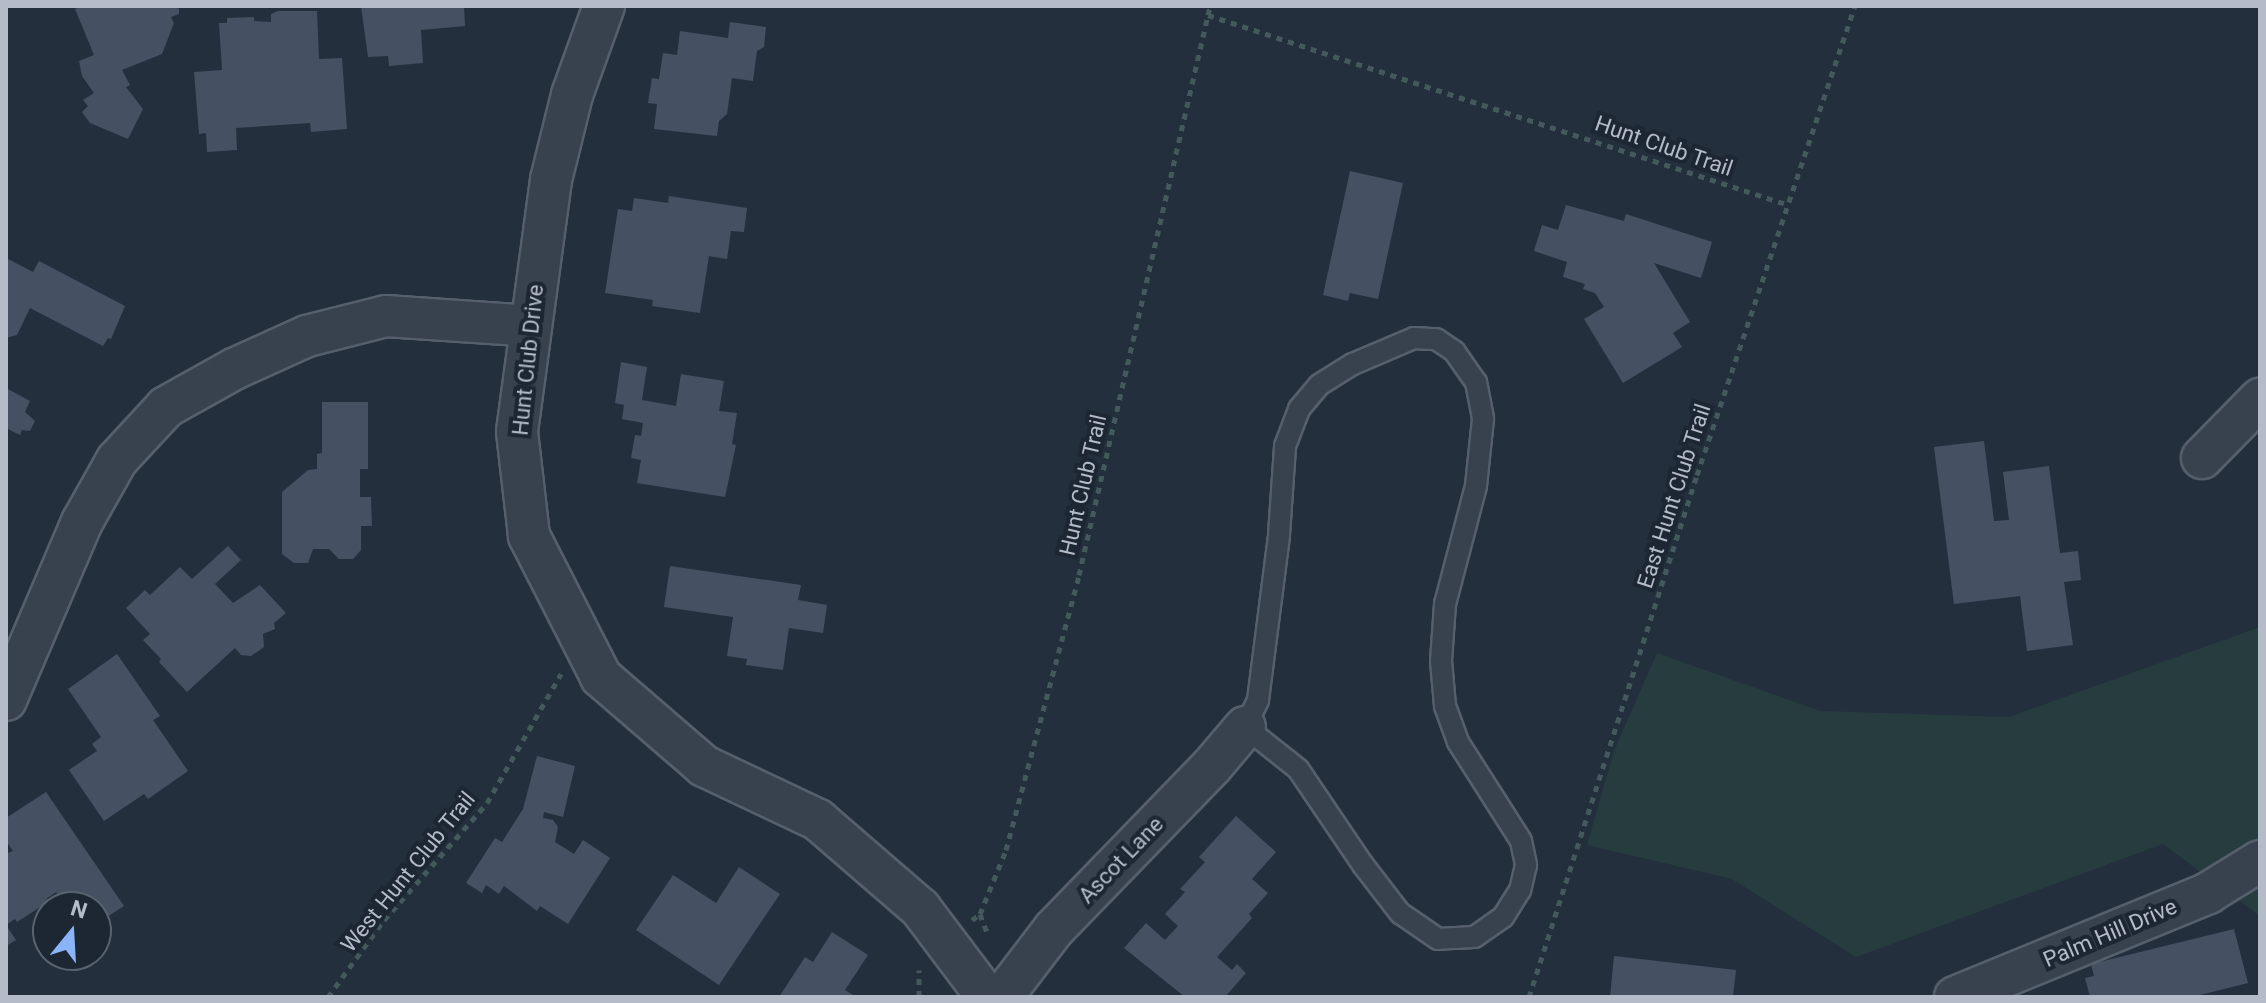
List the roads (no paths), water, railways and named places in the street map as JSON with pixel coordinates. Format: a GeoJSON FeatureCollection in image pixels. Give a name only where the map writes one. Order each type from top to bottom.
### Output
{"type":"FeatureCollection","features":[{"type":"Feature","properties":{"kind":"street","name":"Hunt Club Drive"},"geometry":{"type":"LineString","coordinates":[[604,6],[572,95],[551,180],[517,432],[529,536],[601,677],[704,766],[818,820],[920,908],[987,997]]}},
{"type":"Feature","properties":{"kind":"street"},"geometry":{"type":"LineString","coordinates":[[6,700],[82,522],[117,460],[166,407],[234,369],[307,336],[386,316],[531,326]]}},
{"type":"Feature","properties":{"kind":"street"},"geometry":{"type":"LineString","coordinates":[[2202,458],[2260,399]]}},
{"type":"Feature","properties":{"kind":"street","name":"Ascot Lane"},"geometry":{"type":"LineString","coordinates":[[1002,997],[1054,929],[1212,766],[1245,727]]}},
{"type":"Feature","properties":{"kind":"street","name":"Palm Hill Drive"},"geometry":{"type":"LineString","coordinates":[[1955,997],[2208,893],[2260,861]]}},
{"type":"Feature","properties":{"kind":"lane"},"geometry":{"type":"LineString","coordinates":[[1414,338],[1436,339],[1454,351],[1476,382],[1483,419],[1476,486],[1445,604],[1441,661],[1445,706],[1458,742],[1521,841],[1526,865],[1520,890],[1503,917],[1474,937],[1438,939],[1400,913],[1363,865],[1298,769],[1245,727],[1258,700],[1279,535],[1285,446],[1299,409],[1319,385],[1353,364],[1414,338]]}}]}
